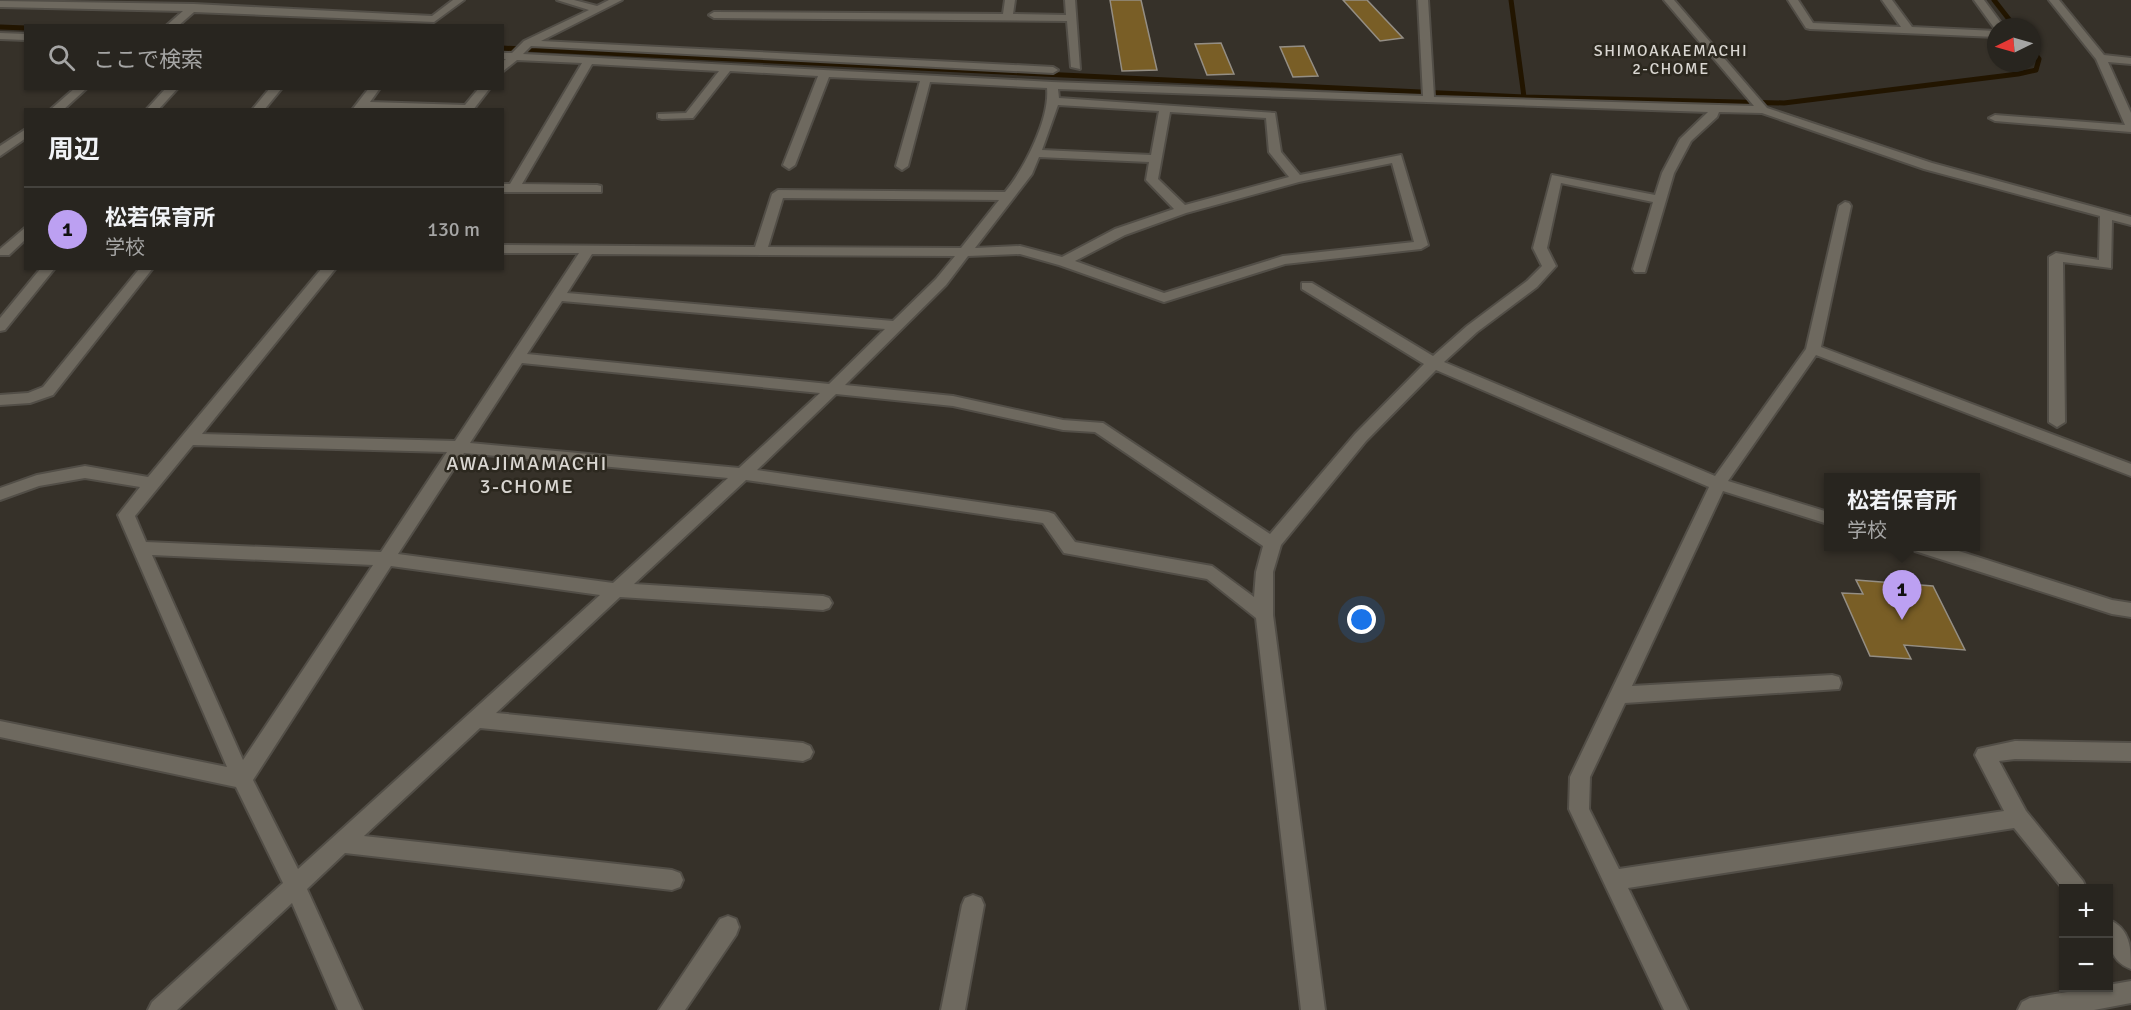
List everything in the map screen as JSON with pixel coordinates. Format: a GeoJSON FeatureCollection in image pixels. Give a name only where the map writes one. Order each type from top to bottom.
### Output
{"type":"FeatureCollection","features":[{"type":"Feature","properties":{"kind":"street"},"geometry":{"type":"LineString","coordinates":[[173,24],[205,0]]}},
{"type":"Feature","properties":{"kind":"street"},"geometry":{"type":"LineString","coordinates":[[1,2],[125,3],[191,9],[434,19],[459,0]]}},
{"type":"Feature","properties":{"kind":"street"},"geometry":{"type":"LineString","coordinates":[[562,0],[597,9]]}},
{"type":"Feature","properties":{"kind":"street"},"geometry":{"type":"LineString","coordinates":[[511,55],[527,44],[617,0]]}},
{"type":"Feature","properties":{"kind":"street"},"geometry":{"type":"LineString","coordinates":[[769,16],[778,0]]}},
{"type":"Feature","properties":{"kind":"street"},"geometry":{"type":"LineString","coordinates":[[1008,18],[1010,0]]}},
{"type":"Feature","properties":{"kind":"street"},"geometry":{"type":"LineString","coordinates":[[1070,0],[1076,67]]}},
{"type":"Feature","properties":{"kind":"street"},"geometry":{"type":"LineString","coordinates":[[1423,0],[1428,96]]}},
{"type":"Feature","properties":{"kind":"street"},"geometry":{"type":"LineString","coordinates":[[1669,0],[1758,105]]}},
{"type":"Feature","properties":{"kind":"street"},"geometry":{"type":"LineString","coordinates":[[1793,0],[1810,26],[1987,34]]}},
{"type":"Feature","properties":{"kind":"street"},"geometry":{"type":"LineString","coordinates":[[1887,0],[1909,31]]}},
{"type":"Feature","properties":{"kind":"street"},"geometry":{"type":"LineString","coordinates":[[1979,0],[1992,18]]}},
{"type":"Feature","properties":{"kind":"street"},"geometry":{"type":"LineString","coordinates":[[1995,118],[2131,128],[2101,58],[2054,0]]}},
{"type":"Feature","properties":{"kind":"street"},"geometry":{"type":"LineString","coordinates":[[714,15],[1072,18]]}},
{"type":"Feature","properties":{"kind":"street"},"geometry":{"type":"LineString","coordinates":[[0,36],[24,37]]}},
{"type":"Feature","properties":{"kind":"street"},"geometry":{"type":"LineString","coordinates":[[527,44],[1053,70]]}},
{"type":"Feature","properties":{"kind":"street"},"geometry":{"type":"LineString","coordinates":[[511,55],[1052,85],[1428,96],[1714,109],[1758,105],[1928,165],[2131,221]]}},
{"type":"Feature","properties":{"kind":"street"},"geometry":{"type":"LineString","coordinates":[[2101,58],[2131,61]]}},
{"type":"Feature","properties":{"kind":"street"},"geometry":{"type":"LineString","coordinates":[[508,188],[589,60]]}},
{"type":"Feature","properties":{"kind":"street"},"geometry":{"type":"LineString","coordinates":[[662,116],[689,116],[729,67]]}},
{"type":"Feature","properties":{"kind":"street"},"geometry":{"type":"LineString","coordinates":[[789,165],[825,72]]}},
{"type":"Feature","properties":{"kind":"street"},"geometry":{"type":"LineString","coordinates":[[902,166],[926,78]]}},
{"type":"Feature","properties":{"kind":"street"},"geometry":{"type":"LineString","coordinates":[[160,1010],[743,474],[941,282],[1028,171],[1054,102],[1052,85]]}},
{"type":"Feature","properties":{"kind":"street"},"geometry":{"type":"LineString","coordinates":[[57,108],[80,90]]}},
{"type":"Feature","properties":{"kind":"street"},"geometry":{"type":"LineString","coordinates":[[153,108],[171,90]]}},
{"type":"Feature","properties":{"kind":"street"},"geometry":{"type":"LineString","coordinates":[[259,108],[275,90]]}},
{"type":"Feature","properties":{"kind":"street"},"geometry":{"type":"LineString","coordinates":[[359,107],[373,90]]}},
{"type":"Feature","properties":{"kind":"street"},"geometry":{"type":"LineString","coordinates":[[468,108],[483,90]]}},
{"type":"Feature","properties":{"kind":"street"},"geometry":{"type":"LineString","coordinates":[[1054,102],[1271,115],[1275,152],[1297,179]]}},
{"type":"Feature","properties":{"kind":"street"},"geometry":{"type":"LineString","coordinates":[[359,107],[413,108]]}},
{"type":"Feature","properties":{"kind":"street"},"geometry":{"type":"LineString","coordinates":[[1165,108],[1152,180],[1182,210]]}},
{"type":"Feature","properties":{"kind":"street"},"geometry":{"type":"LineString","coordinates":[[1640,269],[1668,173],[1686,139],[1713,115],[1714,109]]}},
{"type":"Feature","properties":{"kind":"street"},"geometry":{"type":"LineString","coordinates":[[0,152],[24,134]]}},
{"type":"Feature","properties":{"kind":"street"},"geometry":{"type":"LineString","coordinates":[[1036,153],[1156,159]]}},
{"type":"Feature","properties":{"kind":"street"},"geometry":{"type":"LineString","coordinates":[[504,249],[966,252],[1020,250],[1064,261],[1164,298],[1283,260],[1421,245],[1397,158],[1297,179],[1182,210],[1120,232],[1064,261]]}},
{"type":"Feature","properties":{"kind":"street"},"geometry":{"type":"LineString","coordinates":[[1313,1010],[1264,614],[1266,572],[1272,544],[1342,456],[1434,363],[1475,327],[1536,283],[1549,266],[1540,248],[1556,178],[1661,200]]}},
{"type":"Feature","properties":{"kind":"street"},"geometry":{"type":"LineString","coordinates":[[508,188],[597,189]]}},
{"type":"Feature","properties":{"kind":"street"},"geometry":{"type":"LineString","coordinates":[[760,251],[778,194],[1009,196]]}},
{"type":"Feature","properties":{"kind":"street"},"geometry":{"type":"LineString","coordinates":[[1676,1010],[1579,809],[1580,777],[1718,484],[1814,349],[1845,206]]}},
{"type":"Feature","properties":{"kind":"street"},"geometry":{"type":"LineString","coordinates":[[2057,422],[2056,257],[2106,266],[2106,214]]}},
{"type":"Feature","properties":{"kind":"street"},"geometry":{"type":"LineString","coordinates":[[2,252],[24,233]]}},
{"type":"Feature","properties":{"kind":"street"},"geometry":{"type":"LineString","coordinates":[[242,779],[588,250]]}},
{"type":"Feature","properties":{"kind":"street"},"geometry":{"type":"LineString","coordinates":[[2,252],[24,252]]}},
{"type":"Feature","properties":{"kind":"street"},"geometry":{"type":"LineString","coordinates":[[0,327],[47,270]]}},
{"type":"Feature","properties":{"kind":"street"},"geometry":{"type":"LineString","coordinates":[[0,400],[30,398],[48,391],[145,270]]}},
{"type":"Feature","properties":{"kind":"street"},"geometry":{"type":"LineString","coordinates":[[328,270],[126,515],[242,779],[295,885],[351,1010]]}},
{"type":"Feature","properties":{"kind":"street"},"geometry":{"type":"LineString","coordinates":[[1307,286],[1434,363],[1718,484],[1824,517]]}},
{"type":"Feature","properties":{"kind":"street"},"geometry":{"type":"LineString","coordinates":[[558,296],[896,326]]}},
{"type":"Feature","properties":{"kind":"street"},"geometry":{"type":"LineString","coordinates":[[1814,349],[2131,470]]}},
{"type":"Feature","properties":{"kind":"street"},"geometry":{"type":"LineString","coordinates":[[517,358],[953,401],[1063,425],[1098,427],[1272,544]]}},
{"type":"Feature","properties":{"kind":"street"},"geometry":{"type":"LineString","coordinates":[[188,439],[459,447],[743,474],[1048,518],[1070,548],[1212,573],[1264,614]]}},
{"type":"Feature","properties":{"kind":"street"},"geometry":{"type":"LineString","coordinates":[[0,494],[37,481],[85,472],[151,483]]}},
{"type":"Feature","properties":{"kind":"street"},"geometry":{"type":"LineString","coordinates":[[141,549],[386,559],[616,590],[824,603]]}},
{"type":"Feature","properties":{"kind":"street"},"geometry":{"type":"LineString","coordinates":[[1937,551],[2112,607],[2131,610]]}},
{"type":"Feature","properties":{"kind":"street"},"geometry":{"type":"LineString","coordinates":[[1620,695],[1832,683]]}},
{"type":"Feature","properties":{"kind":"street"},"geometry":{"type":"LineString","coordinates":[[476,719],[803,752]]}},
{"type":"Feature","properties":{"kind":"street"},"geometry":{"type":"LineString","coordinates":[[0,729],[242,779]]}},
{"type":"Feature","properties":{"kind":"street"},"geometry":{"type":"LineString","coordinates":[[2072,884],[2019,818],[1985,755],[2015,750],[2131,752]]}},
{"type":"Feature","properties":{"kind":"street"},"geometry":{"type":"LineString","coordinates":[[1612,880],[2019,818]]}},
{"type":"Feature","properties":{"kind":"street"},"geometry":{"type":"LineString","coordinates":[[341,843],[672,880]]}},
{"type":"Feature","properties":{"kind":"street"},"geometry":{"type":"LineString","coordinates":[[953,1010],[973,905]]}},
{"type":"Feature","properties":{"kind":"street"},"geometry":{"type":"LineString","coordinates":[[670,1010],[728,927]]}},
{"type":"Feature","properties":{"kind":"street"},"geometry":{"type":"LineString","coordinates":[[2113,935],[2131,958]]}},
{"type":"Feature","properties":{"kind":"street"},"geometry":{"type":"LineString","coordinates":[[2030,1010],[2131,992]]}},
{"type":"Feature","properties":{"kind":"building"},"geometry":{"type":"Polygon","coordinates":[[[1110,0],[1141,0],[1157,70],[1122,71],[1110,0]]]}},
{"type":"Feature","properties":{"kind":"building"},"geometry":{"type":"Polygon","coordinates":[[[1343,0],[1367,0],[1403,38],[1380,41],[1343,0]]]}},
{"type":"Feature","properties":{"kind":"building"},"geometry":{"type":"Polygon","coordinates":[[[1221,43],[1234,74],[1207,75],[1195,44],[1221,43]]]}},
{"type":"Feature","properties":{"kind":"building"},"geometry":{"type":"Polygon","coordinates":[[[1304,46],[1318,76],[1293,77],[1280,47],[1304,46]]]}},
{"type":"Feature","properties":{"kind":"building"},"geometry":{"type":"Polygon","coordinates":[[[1856,580],[1933,586],[1965,650],[1904,645],[1911,659],[1870,656],[1842,593],[1863,594],[1856,580]]]}},
{"type":"Feature","properties":{"kind":"waterway"},"geometry":{"type":"LineString","coordinates":[[1511,0],[1524,97]]}},
{"type":"Feature","properties":{"kind":"waterway"},"geometry":{"type":"LineString","coordinates":[[1994,0],[2008,18]]}},
{"type":"Feature","properties":{"kind":"waterway"},"geometry":{"type":"LineString","coordinates":[[0,27],[24,28]]}},
{"type":"Feature","properties":{"kind":"waterway"},"geometry":{"type":"LineString","coordinates":[[504,48],[1524,97]]}},
{"type":"Feature","properties":{"kind":"waterway"},"geometry":{"type":"LineString","coordinates":[[1524,97],[1784,103],[2027,72]]}},
{"type":"Feature","properties":{"kind":"place","name":"松若保育所"},"geometry":{"type":"Point","coordinates":[1902,620]}},
{"type":"Feature","properties":{"kind":"district","name":"SHIMOAKAEMACHI 2-CHOME"},"geometry":{"type":"Point","coordinates":[1671,59]}},
{"type":"Feature","properties":{"kind":"district","name":"AWAJIMAMACHI 3-CHOME"},"geometry":{"type":"Point","coordinates":[527,474]}}]}
